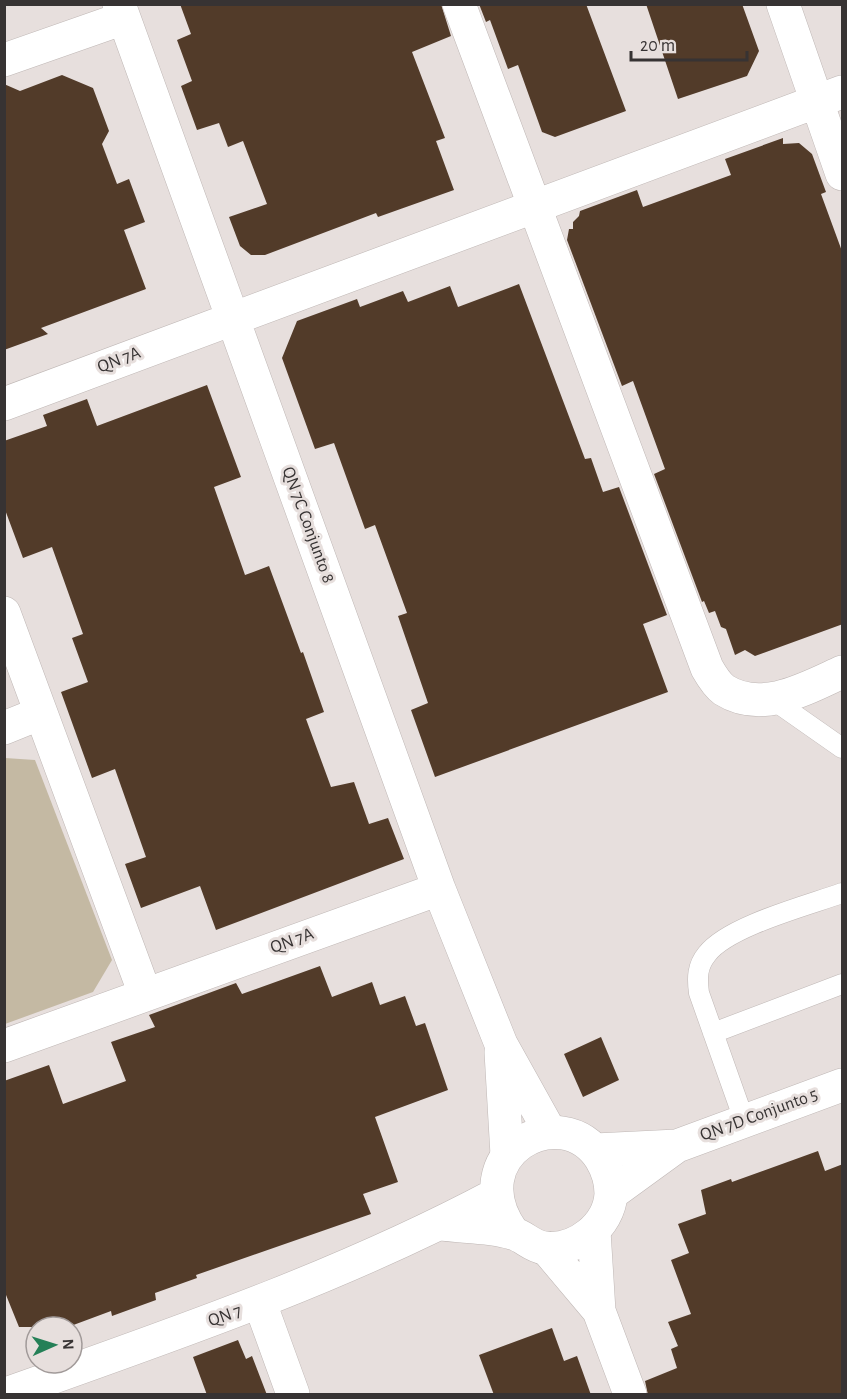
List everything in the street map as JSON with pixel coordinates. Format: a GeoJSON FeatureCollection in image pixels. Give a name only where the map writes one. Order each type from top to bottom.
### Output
{"type":"FeatureCollection","features":[{"type":"Feature","properties":{"kind":"street"},"geometry":{"type":"LineString","coordinates":[[459,4],[706,668],[722,689],[743,699],[772,699],[801,690],[843,672]]}},
{"type":"Feature","properties":{"kind":"street"},"geometry":{"type":"LineString","coordinates":[[783,4],[829,97],[843,174]]}},
{"type":"Feature","properties":{"kind":"street"},"geometry":{"type":"LineString","coordinates":[[4,60],[121,11]]}},
{"type":"Feature","properties":{"kind":"street","name":"QN 7C Conjunto 8"},"geometry":{"type":"LineString","coordinates":[[121,11],[439,889],[501,1044],[550,1132]]}},
{"type":"Feature","properties":{"kind":"street","name":"QN 7A"},"geometry":{"type":"LineString","coordinates":[[4,404],[829,97]]}},
{"type":"Feature","properties":{"kind":"street"},"geometry":{"type":"LineString","coordinates":[[4,613],[145,994]]}},
{"type":"Feature","properties":{"kind":"street"},"geometry":{"type":"LineString","coordinates":[[4,728],[41,713]]}},
{"type":"Feature","properties":{"kind":"street","name":"QN 7A"},"geometry":{"type":"LineString","coordinates":[[4,1046],[439,889]]}},
{"type":"Feature","properties":{"kind":"street","name":"QN 7C Conjunto 8"},"geometry":{"type":"LineString","coordinates":[[501,1044],[507,1155]]}},
{"type":"Feature","properties":{"kind":"street","name":"QN 7D Conjunto 5"},"geometry":{"type":"LineString","coordinates":[[611,1194],[677,1146],[843,1085]]}},
{"type":"Feature","properties":{"kind":"street"},"geometry":{"type":"LineString","coordinates":[[550,1132],[574,1136],[595,1150],[608,1170],[611,1194],[606,1214],[594,1231],[572,1245],[546,1248],[528,1243],[513,1233],[500,1215],[495,1195],[498,1174],[507,1155],[526,1139],[550,1132]]}},
{"type":"Feature","properties":{"kind":"street","name":"QN 7D Conjunto 5"},"geometry":{"type":"LineString","coordinates":[[595,1150],[677,1146]]}},
{"type":"Feature","properties":{"kind":"street","name":"QN 7"},"geometry":{"type":"LineString","coordinates":[[6,1395],[260,1303],[440,1224],[495,1195]]}},
{"type":"Feature","properties":{"kind":"street"},"geometry":{"type":"LineString","coordinates":[[440,1224],[513,1233]]}},
{"type":"Feature","properties":{"kind":"street"},"geometry":{"type":"LineString","coordinates":[[594,1231],[599,1311],[630,1395]]}},
{"type":"Feature","properties":{"kind":"street"},"geometry":{"type":"LineString","coordinates":[[546,1248],[599,1311]]}},
{"type":"Feature","properties":{"kind":"street"},"geometry":{"type":"LineString","coordinates":[[260,1303],[293,1395]]}},
{"type":"Feature","properties":{"kind":"lane"},"geometry":{"type":"LineString","coordinates":[[772,699],[843,748]]}},
{"type":"Feature","properties":{"kind":"lane"},"geometry":{"type":"LineString","coordinates":[[744,1120],[699,993],[697,972],[707,953],[724,939],[750,926],[843,893]]}},
{"type":"Feature","properties":{"kind":"lane"},"geometry":{"type":"LineString","coordinates":[[713,1033],[843,984]]}},
{"type":"Feature","properties":{"kind":"shaded area"},"geometry":{"type":"Polygon","coordinates":[[[5,758],[35,760],[112,960],[93,992],[5,1024],[5,758]]]}},
{"type":"Feature","properties":{"kind":"building"},"geometry":{"type":"Polygon","coordinates":[[[180,4],[441,4],[451,36],[412,52],[445,138],[436,141],[454,190],[378,217],[376,213],[265,255],[251,255],[240,246],[229,217],[267,204],[243,141],[228,147],[219,123],[197,130],[181,86],[192,81],[177,40],[191,34],[180,4]]]}},
{"type":"Feature","properties":{"kind":"building"},"geometry":{"type":"Polygon","coordinates":[[[479,4],[586,4],[626,111],[555,137],[542,132],[518,65],[508,69],[490,20],[486,22],[479,4]]]}},
{"type":"Feature","properties":{"kind":"building"},"geometry":{"type":"Polygon","coordinates":[[[646,4],[742,4],[759,51],[747,76],[678,99],[646,4]]]}},
{"type":"Feature","properties":{"kind":"building"},"geometry":{"type":"Polygon","coordinates":[[[62,75],[93,88],[109,131],[102,144],[117,184],[129,179],[145,222],[124,230],[146,289],[41,328],[48,334],[4,350],[4,84],[20,91],[62,75]]]}},
{"type":"Feature","properties":{"kind":"building"},"geometry":{"type":"Polygon","coordinates":[[[783,138],[783,144],[799,143],[812,154],[826,192],[821,194],[843,254],[843,624],[755,656],[745,650],[735,655],[726,629],[721,627],[715,611],[709,613],[704,601],[702,602],[654,474],[665,469],[633,381],[622,386],[567,240],[569,229],[573,229],[573,222],[579,216],[580,211],[637,190],[643,207],[731,175],[725,159],[783,138]]]}},
{"type":"Feature","properties":{"kind":"building"},"geometry":{"type":"Polygon","coordinates":[[[519,284],[585,459],[591,458],[603,492],[619,487],[667,615],[643,624],[668,692],[435,777],[411,710],[428,703],[398,616],[407,613],[375,525],[365,529],[334,443],[315,449],[282,358],[297,321],[357,299],[360,307],[403,291],[408,302],[450,286],[458,307],[519,284]]]}},
{"type":"Feature","properties":{"kind":"building"},"geometry":{"type":"Polygon","coordinates":[[[207,385],[241,477],[214,487],[245,575],[269,566],[301,653],[303,652],[324,712],[306,719],[331,787],[354,782],[369,824],[388,818],[404,859],[216,930],[200,886],[141,908],[125,864],[146,857],[115,769],[92,778],[61,692],[88,682],[72,638],[83,634],[52,547],[23,558],[4,507],[4,441],[47,426],[43,415],[87,399],[97,426],[207,385]]]}},
{"type":"Feature","properties":{"kind":"building"},"geometry":{"type":"Polygon","coordinates":[[[320,966],[332,997],[372,982],[380,1005],[405,996],[416,1026],[425,1023],[448,1090],[375,1117],[398,1182],[363,1194],[371,1214],[196,1275],[197,1278],[155,1293],[156,1300],[112,1316],[111,1311],[84,1321],[84,1315],[24,1315],[24,1327],[19,1327],[4,1290],[4,1081],[49,1065],[63,1104],[126,1081],[111,1042],[155,1027],[149,1015],[236,983],[242,994],[320,966]]]}},
{"type":"Feature","properties":{"kind":"building"},"geometry":{"type":"Polygon","coordinates":[[[601,1037],[619,1080],[583,1097],[564,1054],[601,1037]]]}},
{"type":"Feature","properties":{"kind":"building"},"geometry":{"type":"Polygon","coordinates":[[[818,1151],[825,1171],[843,1164],[843,1395],[648,1395],[645,1381],[677,1368],[671,1349],[678,1346],[668,1322],[691,1314],[671,1260],[689,1253],[678,1224],[706,1214],[701,1190],[731,1179],[732,1182],[818,1151]]]}},
{"type":"Feature","properties":{"kind":"building"},"geometry":{"type":"Polygon","coordinates":[[[552,1328],[564,1361],[577,1356],[591,1395],[494,1395],[479,1355],[552,1328]]]}},
{"type":"Feature","properties":{"kind":"building"},"geometry":{"type":"Polygon","coordinates":[[[238,1340],[246,1359],[252,1356],[267,1395],[207,1395],[193,1357],[238,1340]]]}}]}
